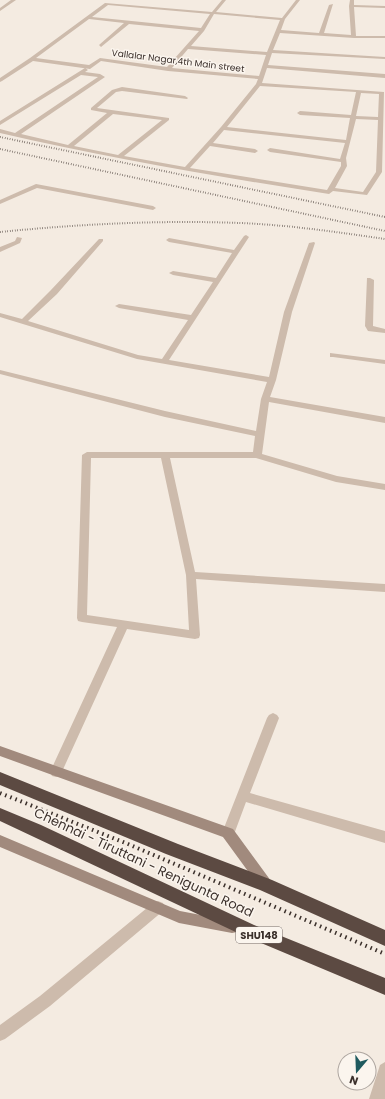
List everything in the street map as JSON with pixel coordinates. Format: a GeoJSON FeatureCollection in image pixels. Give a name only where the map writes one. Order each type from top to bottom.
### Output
{"type":"FeatureCollection","features":[{"type":"Feature","properties":{"kind":"highway","name":"Chennai - Tiruttani - Renigunta Road"},"geometry":{"type":"LineString","coordinates":[[0,778],[172,849],[266,885],[385,938]]}},
{"type":"Feature","properties":{"kind":"highway","name":"Chennai - Tiruttani - Renigunta Road"},"geometry":{"type":"LineString","coordinates":[[0,814],[248,930],[385,987]]}},
{"type":"Feature","properties":{"kind":"street"},"geometry":{"type":"LineString","coordinates":[[0,10],[14,0]]}},
{"type":"Feature","properties":{"kind":"street"},"geometry":{"type":"LineString","coordinates":[[0,80],[114,0]]}},
{"type":"Feature","properties":{"kind":"street"},"geometry":{"type":"LineString","coordinates":[[168,69],[202,30],[212,14],[224,0]]}},
{"type":"Feature","properties":{"kind":"street"},"geometry":{"type":"LineString","coordinates":[[186,169],[223,128],[260,81],[283,19],[298,0]]}},
{"type":"Feature","properties":{"kind":"street"},"geometry":{"type":"LineString","coordinates":[[352,0],[351,6],[354,37]]}},
{"type":"Feature","properties":{"kind":"street"},"geometry":{"type":"LineString","coordinates":[[107,4],[283,19]]}},
{"type":"Feature","properties":{"kind":"street"},"geometry":{"type":"LineString","coordinates":[[321,35],[331,5]]}},
{"type":"Feature","properties":{"kind":"street"},"geometry":{"type":"LineString","coordinates":[[351,6],[385,9]]}},
{"type":"Feature","properties":{"kind":"street"},"geometry":{"type":"LineString","coordinates":[[88,18],[202,30]]}},
{"type":"Feature","properties":{"kind":"street"},"geometry":{"type":"LineString","coordinates":[[101,46],[127,22]]}},
{"type":"Feature","properties":{"kind":"street"},"geometry":{"type":"LineString","coordinates":[[278,31],[354,37],[385,37]]}},
{"type":"Feature","properties":{"kind":"street"},"geometry":{"type":"LineString","coordinates":[[187,47],[385,58]]}},
{"type":"Feature","properties":{"kind":"street"},"geometry":{"type":"LineString","coordinates":[[370,51],[370,57]]}},
{"type":"Feature","properties":{"kind":"street","name":"Vallalar Nagar,4th Main street"},"geometry":{"type":"LineString","coordinates":[[32,59],[90,66],[100,59],[260,81],[384,93]]}},
{"type":"Feature","properties":{"kind":"street"},"geometry":{"type":"LineString","coordinates":[[0,122],[90,66]]}},
{"type":"Feature","properties":{"kind":"street"},"geometry":{"type":"LineString","coordinates":[[265,66],[385,76]]}},
{"type":"Feature","properties":{"kind":"street"},"geometry":{"type":"LineString","coordinates":[[16,135],[102,77],[79,73]]}},
{"type":"Feature","properties":{"kind":"street"},"geometry":{"type":"LineString","coordinates":[[119,157],[167,119],[96,110],[92,109],[93,107],[118,89],[185,98]]}},
{"type":"Feature","properties":{"kind":"street"},"geometry":{"type":"LineString","coordinates":[[0,131],[119,157],[329,192],[344,166],[343,161],[359,91]]}},
{"type":"Feature","properties":{"kind":"street"},"geometry":{"type":"LineString","coordinates":[[331,189],[365,194],[379,172],[381,118],[384,93]]}},
{"type":"Feature","properties":{"kind":"street"},"geometry":{"type":"LineString","coordinates":[[69,147],[112,112]]}},
{"type":"Feature","properties":{"kind":"street"},"geometry":{"type":"LineString","coordinates":[[300,113],[381,118]]}},
{"type":"Feature","properties":{"kind":"street"},"geometry":{"type":"LineString","coordinates":[[223,128],[348,142]]}},
{"type":"Feature","properties":{"kind":"street"},"geometry":{"type":"LineString","coordinates":[[208,144],[255,151]]}},
{"type":"Feature","properties":{"kind":"street"},"geometry":{"type":"LineString","coordinates":[[270,150],[343,161]]}},
{"type":"Feature","properties":{"kind":"street"},"geometry":{"type":"LineString","coordinates":[[0,202],[36,186],[152,208]]}},
{"type":"Feature","properties":{"kind":"street"},"geometry":{"type":"LineString","coordinates":[[0,196],[8,198]]}},
{"type":"Feature","properties":{"kind":"street"},"geometry":{"type":"LineString","coordinates":[[164,362],[246,237]]}},
{"type":"Feature","properties":{"kind":"street"},"geometry":{"type":"LineString","coordinates":[[0,250],[14,245],[18,242],[19,238]]}},
{"type":"Feature","properties":{"kind":"street"},"geometry":{"type":"LineString","coordinates":[[23,322],[54,292],[101,240]]}},
{"type":"Feature","properties":{"kind":"street"},"geometry":{"type":"LineString","coordinates":[[169,240],[236,252]]}},
{"type":"Feature","properties":{"kind":"street"},"geometry":{"type":"LineString","coordinates":[[257,455],[265,399],[272,380],[288,312],[312,243]]}},
{"type":"Feature","properties":{"kind":"street"},"geometry":{"type":"LineString","coordinates":[[173,273],[217,280]]}},
{"type":"Feature","properties":{"kind":"street"},"geometry":{"type":"LineString","coordinates":[[370,280],[369,326],[371,329],[385,331]]}},
{"type":"Feature","properties":{"kind":"street"},"geometry":{"type":"LineString","coordinates":[[119,306],[193,318]]}},
{"type":"Feature","properties":{"kind":"street"},"geometry":{"type":"LineString","coordinates":[[0,316],[137,357],[272,380]]}},
{"type":"Feature","properties":{"kind":"street"},"geometry":{"type":"LineString","coordinates":[[333,354],[385,362]]}},
{"type":"Feature","properties":{"kind":"street"},"geometry":{"type":"LineString","coordinates":[[0,372],[165,414],[260,434]]}},
{"type":"Feature","properties":{"kind":"street"},"geometry":{"type":"LineString","coordinates":[[265,399],[385,420]]}},
{"type":"Feature","properties":{"kind":"street"},"geometry":{"type":"LineString","coordinates":[[165,455],[191,575],[195,635],[82,618],[87,455],[165,455],[257,455],[336,479],[385,487]]}},
{"type":"Feature","properties":{"kind":"street"},"geometry":{"type":"LineString","coordinates":[[191,575],[385,588]]}},
{"type":"Feature","properties":{"kind":"street"},"geometry":{"type":"LineString","coordinates":[[56,772],[124,624]]}},
{"type":"Feature","properties":{"kind":"street"},"geometry":{"type":"LineString","coordinates":[[228,833],[273,718]]}},
{"type":"Feature","properties":{"kind":"street"},"geometry":{"type":"LineString","coordinates":[[0,751],[228,833],[266,885]]}},
{"type":"Feature","properties":{"kind":"street"},"geometry":{"type":"LineString","coordinates":[[242,796],[385,837]]}},
{"type":"Feature","properties":{"kind":"street"},"geometry":{"type":"LineString","coordinates":[[0,841],[179,917],[248,930]]}},
{"type":"Feature","properties":{"kind":"street"},"geometry":{"type":"LineString","coordinates":[[0,1034],[45,1001],[158,908]]}},
{"type":"Feature","properties":{"kind":"street"},"geometry":{"type":"LineString","coordinates":[[377,1099],[385,1070]]}},
{"type":"Feature","properties":{"kind":"railway"},"geometry":{"type":"LineString","coordinates":[[0,137],[385,217]]}},
{"type":"Feature","properties":{"kind":"railway"},"geometry":{"type":"LineString","coordinates":[[0,149],[385,231]]}},
{"type":"Feature","properties":{"kind":"railway"},"geometry":{"type":"LineString","coordinates":[[0,232],[120,223],[210,222],[295,227],[385,239]]}},
{"type":"Feature","properties":{"kind":"railway"},"geometry":{"type":"LineString","coordinates":[[0,793],[128,844],[385,954]]}}]}
